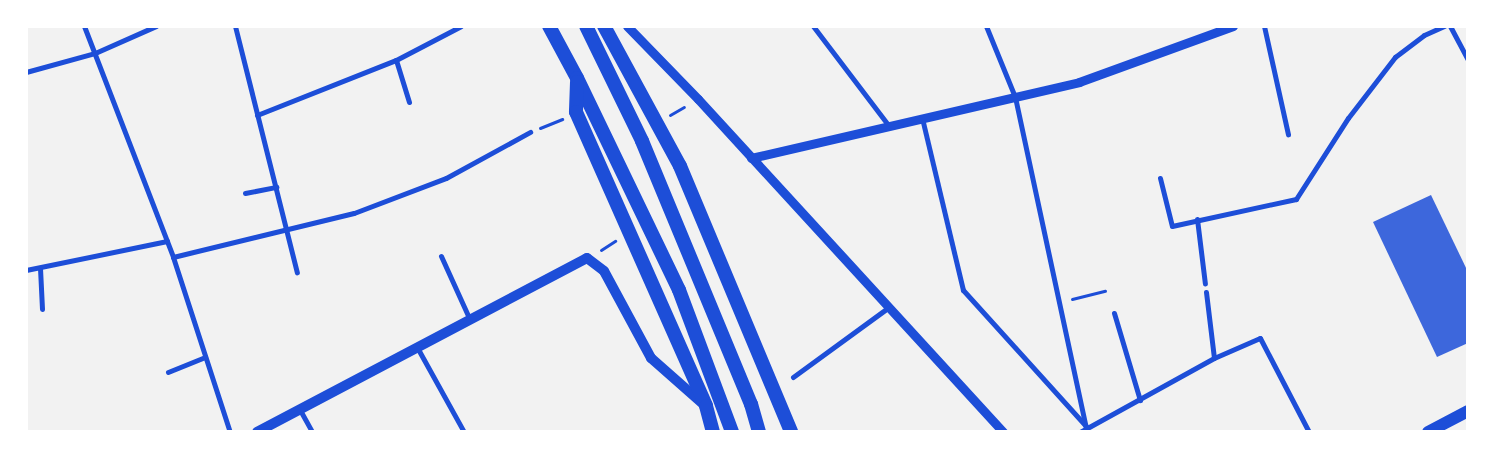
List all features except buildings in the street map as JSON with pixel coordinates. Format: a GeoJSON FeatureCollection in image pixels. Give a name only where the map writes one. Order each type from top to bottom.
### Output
{"type":"FeatureCollection","features":[{"type":"Feature","properties":{"kind":"highway"},"geometry":{"type":"LineString","coordinates":[[549,26],[578,78],[679,290],[732,432]]}},
{"type":"Feature","properties":{"kind":"highway"},"geometry":{"type":"LineString","coordinates":[[586,26],[646,150],[751,404],[759,432]]}},
{"type":"Feature","properties":{"kind":"highway"},"geometry":{"type":"LineString","coordinates":[[604,26],[680,166],[791,432]]}},
{"type":"Feature","properties":{"kind":"highway"},"geometry":{"type":"LineString","coordinates":[[578,78],[576,112],[631,232],[706,406],[710,431]]}},
{"type":"Feature","properties":{"kind":"main road"},"geometry":{"type":"LineString","coordinates":[[258,432],[471,322],[587,258],[604,271],[651,358],[706,406]]}},
{"type":"Feature","properties":{"kind":"main road"},"geometry":{"type":"LineString","coordinates":[[1428,432],[1468,411]]}},
{"type":"Feature","properties":{"kind":"street"},"geometry":{"type":"LineString","coordinates":[[84,26],[173,257],[230,432]]}},
{"type":"Feature","properties":{"kind":"street"},"geometry":{"type":"LineString","coordinates":[[26,72],[95,53],[156,26]]}},
{"type":"Feature","properties":{"kind":"street"},"geometry":{"type":"LineString","coordinates":[[235,26],[297,272]]}},
{"type":"Feature","properties":{"kind":"street"},"geometry":{"type":"LineString","coordinates":[[257,115],[396,60],[461,26]]}},
{"type":"Feature","properties":{"kind":"street"},"geometry":{"type":"LineString","coordinates":[[627,26],[1003,432]]}},
{"type":"Feature","properties":{"kind":"street"},"geometry":{"type":"LineString","coordinates":[[813,26],[889,126]]}},
{"type":"Feature","properties":{"kind":"street"},"geometry":{"type":"LineString","coordinates":[[986,26],[1015,97],[1086,427]]}},
{"type":"Feature","properties":{"kind":"street"},"geometry":{"type":"LineString","coordinates":[[751,158],[1080,82],[1233,26]]}},
{"type":"Feature","properties":{"kind":"street"},"geometry":{"type":"LineString","coordinates":[[1264,26],[1288,134]]}},
{"type":"Feature","properties":{"kind":"street"},"geometry":{"type":"LineString","coordinates":[[1160,178],[1172,226],[1197,219],[1296,199],[1348,118],[1395,57],[1424,35],[1444,26]]}},
{"type":"Feature","properties":{"kind":"street"},"geometry":{"type":"LineString","coordinates":[[1450,26],[1468,60]]}},
{"type":"Feature","properties":{"kind":"street"},"geometry":{"type":"LineString","coordinates":[[396,60],[409,102]]}},
{"type":"Feature","properties":{"kind":"street"},"geometry":{"type":"LineString","coordinates":[[922,118],[963,290],[1086,427]]}},
{"type":"Feature","properties":{"kind":"street"},"geometry":{"type":"LineString","coordinates":[[173,257],[288,232],[354,214],[446,178],[530,132]]}},
{"type":"Feature","properties":{"kind":"street"},"geometry":{"type":"LineString","coordinates":[[246,193],[276,187]]}},
{"type":"Feature","properties":{"kind":"street"},"geometry":{"type":"LineString","coordinates":[[1197,219],[1205,284]]}},
{"type":"Feature","properties":{"kind":"street"},"geometry":{"type":"LineString","coordinates":[[26,270],[167,241]]}},
{"type":"Feature","properties":{"kind":"street"},"geometry":{"type":"LineString","coordinates":[[441,256],[471,322]]}},
{"type":"Feature","properties":{"kind":"street"},"geometry":{"type":"LineString","coordinates":[[40,268],[42,309]]}},
{"type":"Feature","properties":{"kind":"street"},"geometry":{"type":"LineString","coordinates":[[1206,292],[1214,358]]}},
{"type":"Feature","properties":{"kind":"street"},"geometry":{"type":"LineString","coordinates":[[793,376],[888,307]]}},
{"type":"Feature","properties":{"kind":"street"},"geometry":{"type":"LineString","coordinates":[[1114,313],[1140,400]]}},
{"type":"Feature","properties":{"kind":"street"},"geometry":{"type":"LineString","coordinates":[[1080,432],[1214,358],[1260,338],[1309,432]]}},
{"type":"Feature","properties":{"kind":"street"},"geometry":{"type":"LineString","coordinates":[[418,349],[464,432]]}},
{"type":"Feature","properties":{"kind":"street"},"geometry":{"type":"LineString","coordinates":[[168,372],[206,357]]}},
{"type":"Feature","properties":{"kind":"street"},"geometry":{"type":"LineString","coordinates":[[300,410],[312,432]]}},
{"type":"Feature","properties":{"kind":"path"},"geometry":{"type":"LineString","coordinates":[[530,132],[576,112]]}},
{"type":"Feature","properties":{"kind":"path"},"geometry":{"type":"LineString","coordinates":[[587,258],[631,232]]}},
{"type":"Feature","properties":{"kind":"path"},"geometry":{"type":"LineString","coordinates":[[1059,302],[1105,292]]}}]}
